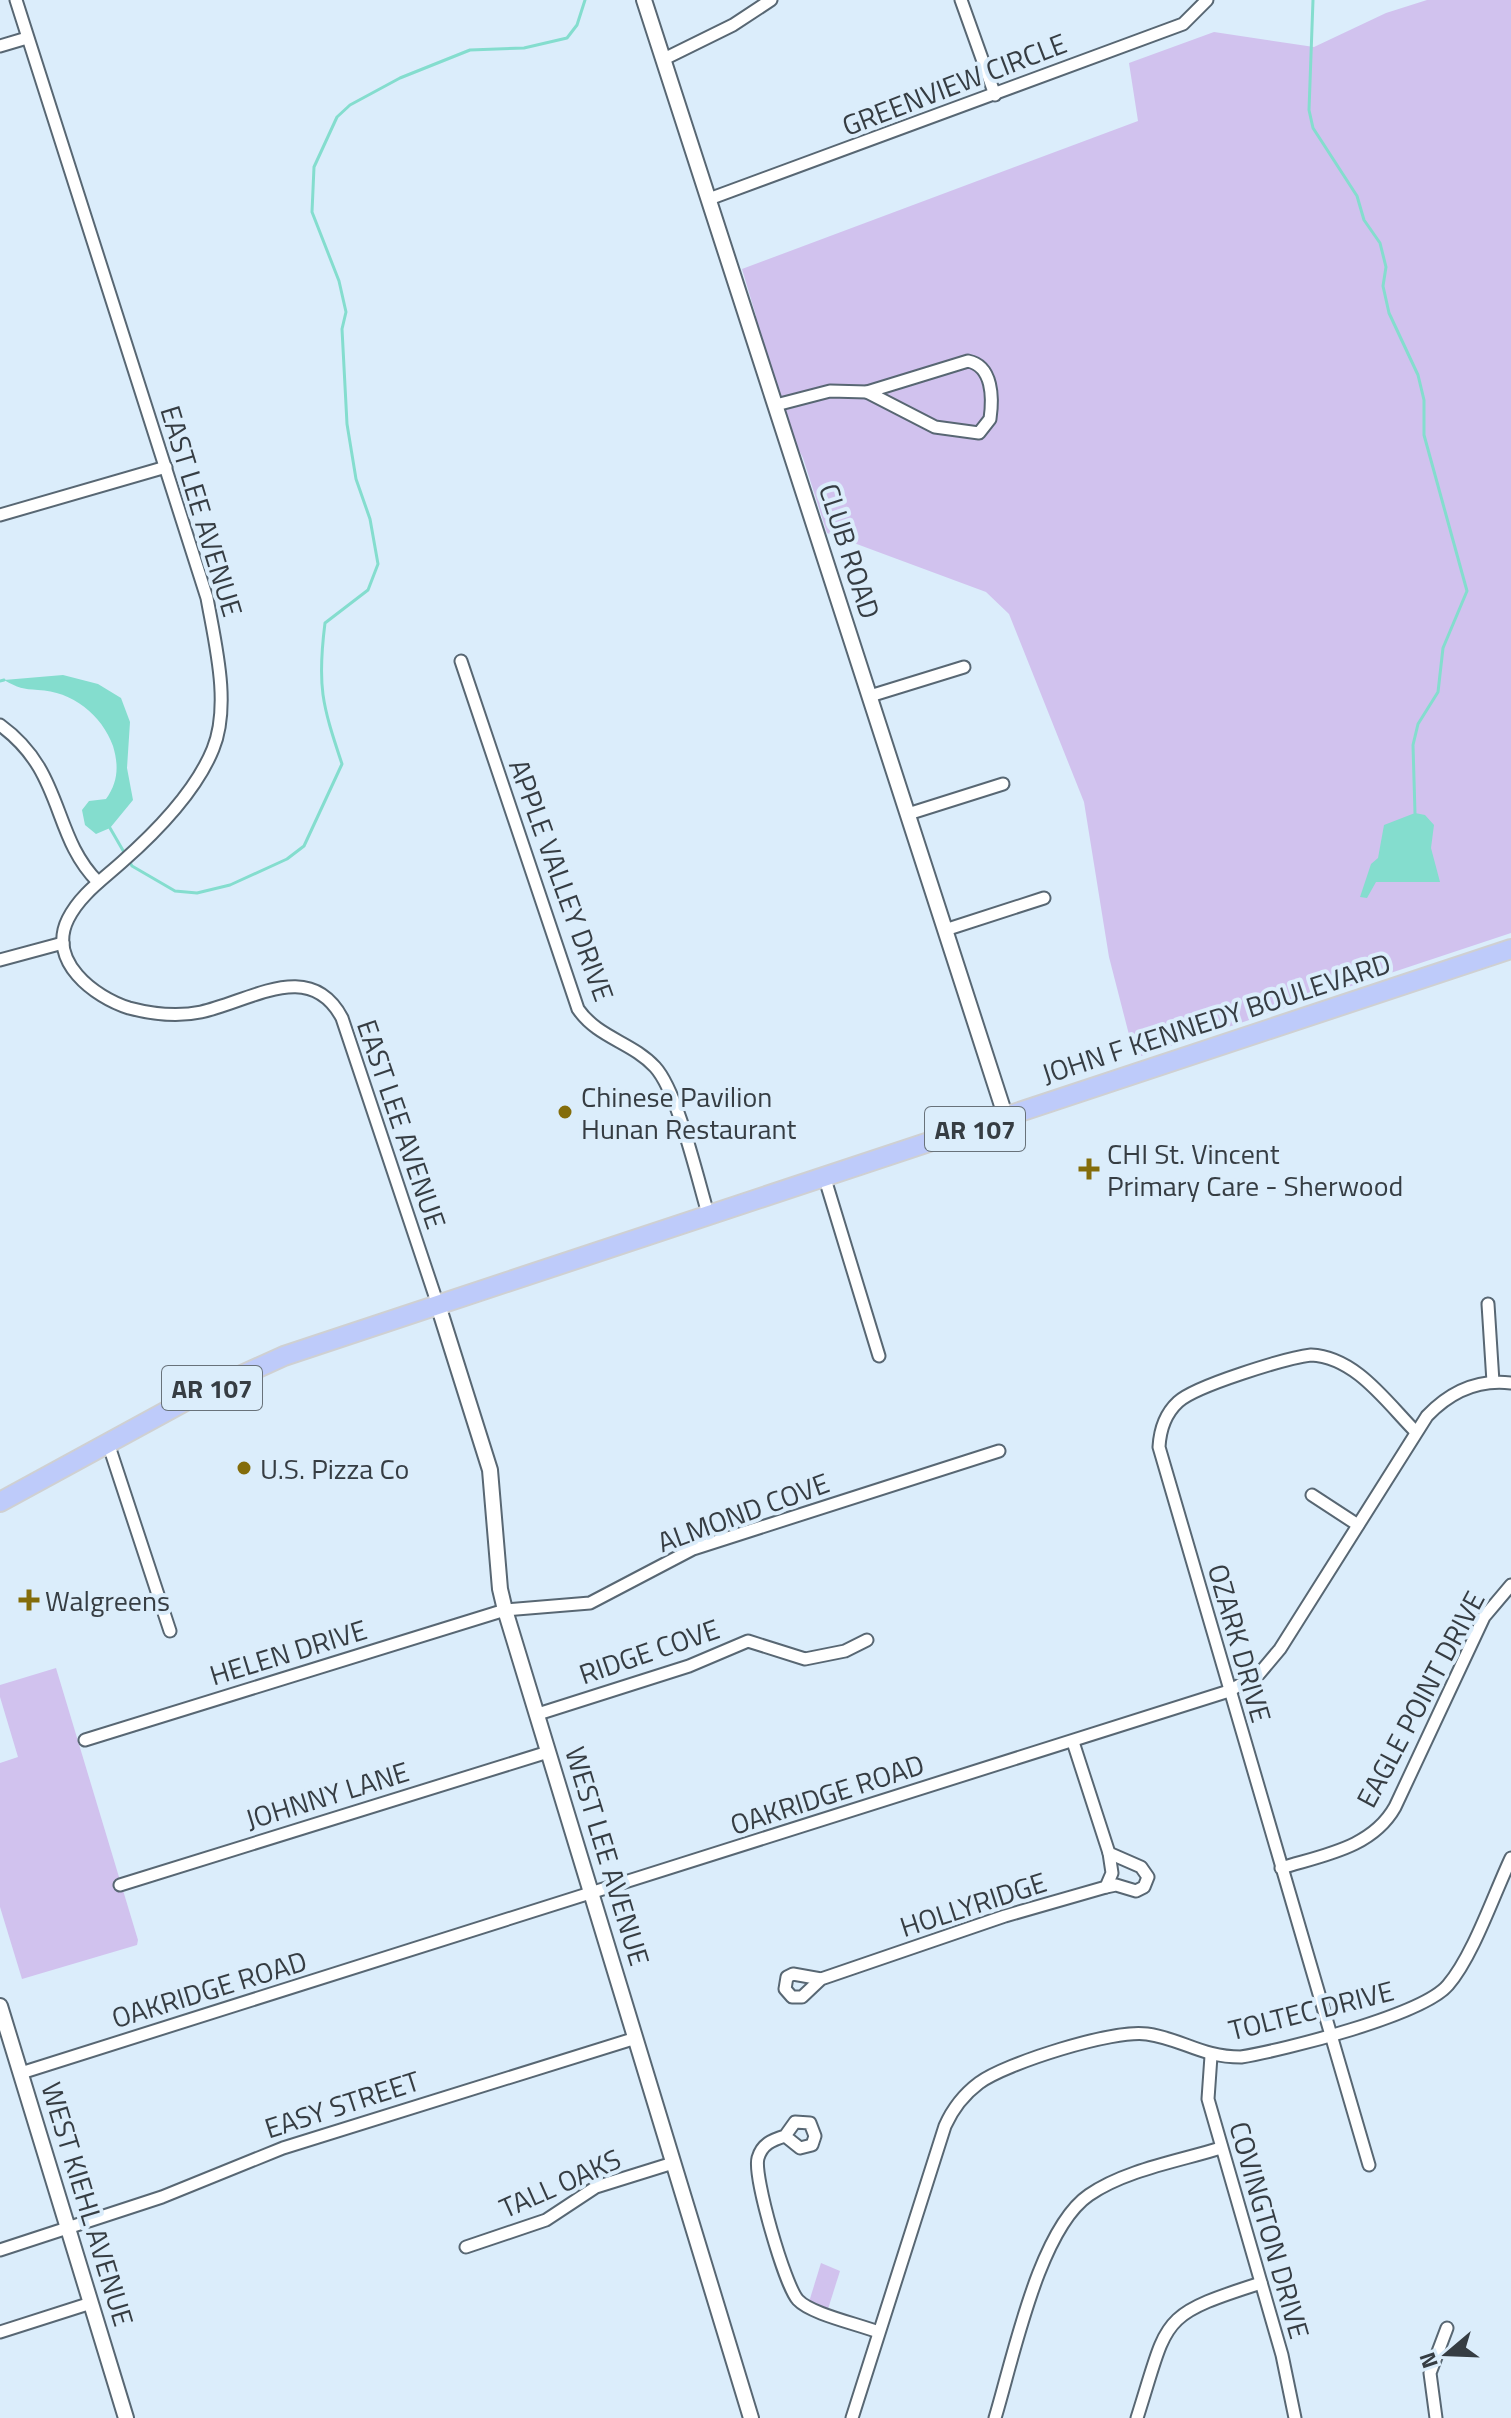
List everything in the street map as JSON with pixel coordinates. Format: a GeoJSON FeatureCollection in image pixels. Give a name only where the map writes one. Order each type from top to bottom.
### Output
{"type":"FeatureCollection","features":[{"type":"Feature","properties":{"kind":"main road","name":"JOHN F KENNEDY BOULEVARD"},"geometry":{"type":"LineString","coordinates":[[438,1305],[1511,949]]}},
{"type":"Feature","properties":{"kind":"main road","name":"AR 107"},"geometry":{"type":"LineString","coordinates":[[0,1502],[248,1371],[438,1305]]}},
{"type":"Feature","properties":{"kind":"street","name":"EAST LEE AVENUE"},"geometry":{"type":"LineString","coordinates":[[16,0],[207,598],[220,713],[214,746],[200,772],[136,849],[98,882],[68,919],[63,943],[72,968],[88,986],[107,999],[134,1009],[190,1014],[294,986],[312,988],[330,999],[342,1018],[438,1305]]}},
{"type":"Feature","properties":{"kind":"street","name":"CLUB ROAD"},"geometry":{"type":"LineString","coordinates":[[644,0],[1006,1118]]}},
{"type":"Feature","properties":{"kind":"street"},"geometry":{"type":"LineString","coordinates":[[664,59],[733,25],[771,0]]}},
{"type":"Feature","properties":{"kind":"street"},"geometry":{"type":"LineString","coordinates":[[961,0],[995,95]]}},
{"type":"Feature","properties":{"kind":"street","name":"GREENVIEW CIRCLE"},"geometry":{"type":"LineString","coordinates":[[709,199],[1183,24],[1207,0]]}},
{"type":"Feature","properties":{"kind":"street"},"geometry":{"type":"LineString","coordinates":[[0,46],[27,38]]}},
{"type":"Feature","properties":{"kind":"street"},"geometry":{"type":"LineString","coordinates":[[776,405],[830,391],[867,392],[943,367],[974,362],[988,377],[990,419],[979,433],[963,433],[922,422],[867,392]]}},
{"type":"Feature","properties":{"kind":"street"},"geometry":{"type":"LineString","coordinates":[[0,515],[166,467]]}},
{"type":"Feature","properties":{"kind":"street","name":"APPLE VALLEY DRIVE"},"geometry":{"type":"LineString","coordinates":[[461,661],[578,1009],[595,1029],[637,1051],[662,1075],[709,1217]]}},
{"type":"Feature","properties":{"kind":"street"},"geometry":{"type":"LineString","coordinates":[[870,696],[964,667]]}},
{"type":"Feature","properties":{"kind":"street"},"geometry":{"type":"LineString","coordinates":[[0,725],[33,754],[49,782],[79,857],[98,882]]}},
{"type":"Feature","properties":{"kind":"street"},"geometry":{"type":"LineString","coordinates":[[908,814],[1003,784]]}},
{"type":"Feature","properties":{"kind":"street"},"geometry":{"type":"LineString","coordinates":[[945,930],[1044,898]]}},
{"type":"Feature","properties":{"kind":"street"},"geometry":{"type":"LineString","coordinates":[[0,960],[63,943]]}},
{"type":"Feature","properties":{"kind":"street"},"geometry":{"type":"LineString","coordinates":[[825,1179],[879,1356]]}},
{"type":"Feature","properties":{"kind":"street"},"geometry":{"type":"LineString","coordinates":[[1488,1304],[1493,1382]]}},
{"type":"Feature","properties":{"kind":"street","name":"WEST LEE AVENUE"},"geometry":{"type":"LineString","coordinates":[[438,1305],[490,1470],[500,1589],[505,1610],[751,2418]]}},
{"type":"Feature","properties":{"kind":"street","name":"OZARK DRIVE"},"geometry":{"type":"LineString","coordinates":[[1369,2165],[1160,1458],[1162,1425],[1170,1411],[1192,1392],[1303,1356],[1323,1356],[1352,1368],[1416,1432]]}},
{"type":"Feature","properties":{"kind":"street","name":"OAKRIDGE ROAD"},"geometry":{"type":"LineString","coordinates":[[21,2073],[1229,1691],[1252,1679],[1270,1663],[1416,1432],[1445,1400],[1471,1386],[1511,1383]]}},
{"type":"Feature","properties":{"kind":"street"},"geometry":{"type":"LineString","coordinates":[[108,1443],[170,1631]]}},
{"type":"Feature","properties":{"kind":"street","name":"ALMOND COVE"},"geometry":{"type":"LineString","coordinates":[[505,1610],[590,1603],[693,1549],[999,1451]]}},
{"type":"Feature","properties":{"kind":"street"},"geometry":{"type":"LineString","coordinates":[[1312,1495],[1358,1525]]}},
{"type":"Feature","properties":{"kind":"street","name":"EAGLE POINT DRIVE"},"geometry":{"type":"LineString","coordinates":[[1281,1868],[1353,1845],[1382,1825],[1395,1807],[1484,1617],[1493,1602],[1511,1585]]}},
{"type":"Feature","properties":{"kind":"street","name":"HELEN DRIVE"},"geometry":{"type":"LineString","coordinates":[[85,1740],[505,1610]]}},
{"type":"Feature","properties":{"kind":"street","name":"RIDGE COVE"},"geometry":{"type":"LineString","coordinates":[[538,1714],[689,1666],[748,1641],[805,1659],[845,1651],[867,1640]]}},
{"type":"Feature","properties":{"kind":"street"},"geometry":{"type":"LineString","coordinates":[[1073,1742],[1109,1853],[1112,1873],[1106,1887]]}},
{"type":"Feature","properties":{"kind":"street","name":"JOHNNY LANE"},"geometry":{"type":"LineString","coordinates":[[120,1885],[548,1752]]}},
{"type":"Feature","properties":{"kind":"street","name":"HOLLYRIDGE"},"geometry":{"type":"LineString","coordinates":[[821,1979],[1005,1916],[1106,1887],[1116,1885],[1136,1891],[1144,1887],[1148,1877],[1141,1867],[1109,1853]]}},
{"type":"Feature","properties":{"kind":"street","name":"TOLTEC DRIVE"},"geometry":{"type":"LineString","coordinates":[[852,2418],[945,2126],[968,2092],[994,2074],[1014,2066],[1120,2034],[1156,2036],[1211,2056],[1255,2055],[1412,2009],[1447,1986],[1511,1858]]}},
{"type":"Feature","properties":{"kind":"street","name":"WEST KIEHL AVENUE"},"geometry":{"type":"LineString","coordinates":[[0,2006],[126,2418]]}},
{"type":"Feature","properties":{"kind":"street","name":"EASY STREET"},"geometry":{"type":"LineString","coordinates":[[0,2250],[68,2229],[283,2148],[636,2038]]}},
{"type":"Feature","properties":{"kind":"street","name":"COVINGTON DRIVE"},"geometry":{"type":"LineString","coordinates":[[1211,2056],[1208,2099],[1261,2283],[1295,2418]]}},
{"type":"Feature","properties":{"kind":"street"},"geometry":{"type":"LineString","coordinates":[[785,2136],[765,2145],[756,2168],[768,2217],[793,2292],[802,2303],[878,2332]]}},
{"type":"Feature","properties":{"kind":"street"},"geometry":{"type":"LineString","coordinates":[[995,2418],[1050,2244],[1068,2214],[1102,2187],[1221,2148]]}},
{"type":"Feature","properties":{"kind":"street","name":"TALL OAKS"},"geometry":{"type":"LineString","coordinates":[[466,2247],[546,2220],[596,2187],[673,2163]]}},
{"type":"Feature","properties":{"kind":"street"},"geometry":{"type":"LineString","coordinates":[[1137,2418],[1170,2324],[1193,2305],[1261,2283]]}},
{"type":"Feature","properties":{"kind":"street"},"geometry":{"type":"LineString","coordinates":[[0,2332],[91,2303]]}},
{"type":"Feature","properties":{"kind":"street"},"geometry":{"type":"LineString","coordinates":[[1436,2418],[1430,2373],[1447,2328]]}},
{"type":"Feature","properties":{"kind":"shaded area"},"geometry":{"type":"Polygon","coordinates":[[[1427,0],[1511,0],[1511,933],[1135,1058],[1109,957],[1084,802],[1009,614],[986,592],[827,533],[803,458],[776,405],[751,328],[756,316],[742,269],[1138,121],[1129,63],[1214,32],[1314,47],[1386,13],[1427,0]]]}},
{"type":"Feature","properties":{"kind":"shaded area"},"geometry":{"type":"Polygon","coordinates":[[[63,675],[98,684],[121,698],[130,722],[127,768],[133,800],[110,828],[96,834],[85,825],[82,810],[89,801],[106,799],[113,786],[116,760],[108,735],[93,715],[74,700],[51,691],[21,688],[4,680],[63,675]]]}},
{"type":"Feature","properties":{"kind":"shaded area"},"geometry":{"type":"Polygon","coordinates":[[[1415,813],[1425,815],[1434,825],[1431,848],[1440,882],[1376,882],[1367,898],[1360,897],[1371,864],[1378,858],[1384,825],[1415,813]]]}},
{"type":"Feature","properties":{"kind":"shaded area"},"geometry":{"type":"Polygon","coordinates":[[[56,1668],[138,1940],[137,1945],[22,1979],[0,1907],[0,1763],[18,1757],[0,1697],[0,1685],[56,1668]]]}},
{"type":"Feature","properties":{"kind":"shaded area"},"geometry":{"type":"Polygon","coordinates":[[[821,2263],[840,2271],[828,2309],[809,2302],[821,2263]]]}},
{"type":"Feature","properties":{"kind":"waterway"},"geometry":{"type":"LineString","coordinates":[[110,828],[132,866],[175,891],[197,893],[230,885],[287,859],[304,846],[342,764],[323,695],[321,663],[325,623],[368,590],[378,564],[370,519],[356,479],[347,424],[342,329],[346,312],[339,281],[312,212],[314,167],[337,117],[350,105],[400,78],[470,50],[524,48],[567,38],[577,25],[585,0]]}},
{"type":"Feature","properties":{"kind":"waterway"},"geometry":{"type":"LineString","coordinates":[[1313,0],[1309,110],[1313,128],[1357,196],[1364,220],[1380,243],[1386,267],[1383,286],[1389,313],[1418,375],[1424,400],[1424,435],[1467,591],[1443,648],[1438,692],[1418,724],[1413,745],[1415,813]]}},
{"type":"Feature","properties":{"kind":"waterway"},"geometry":{"type":"LineString","coordinates":[[0,681],[4,680]]}},
{"type":"Feature","properties":{"kind":"place","name":"Chinese Pavilion Hunan Restaurant"},"geometry":{"type":"Point","coordinates":[565,1112]}},
{"type":"Feature","properties":{"kind":"place","name":"CHI St. Vincent Primary Care - Sherwood"},"geometry":{"type":"Point","coordinates":[1089,1169]}},
{"type":"Feature","properties":{"kind":"place","name":"U.S. Pizza Co"},"geometry":{"type":"Point","coordinates":[244,1468]}},
{"type":"Feature","properties":{"kind":"place","name":"Walgreens"},"geometry":{"type":"Point","coordinates":[29,1600]}}]}
